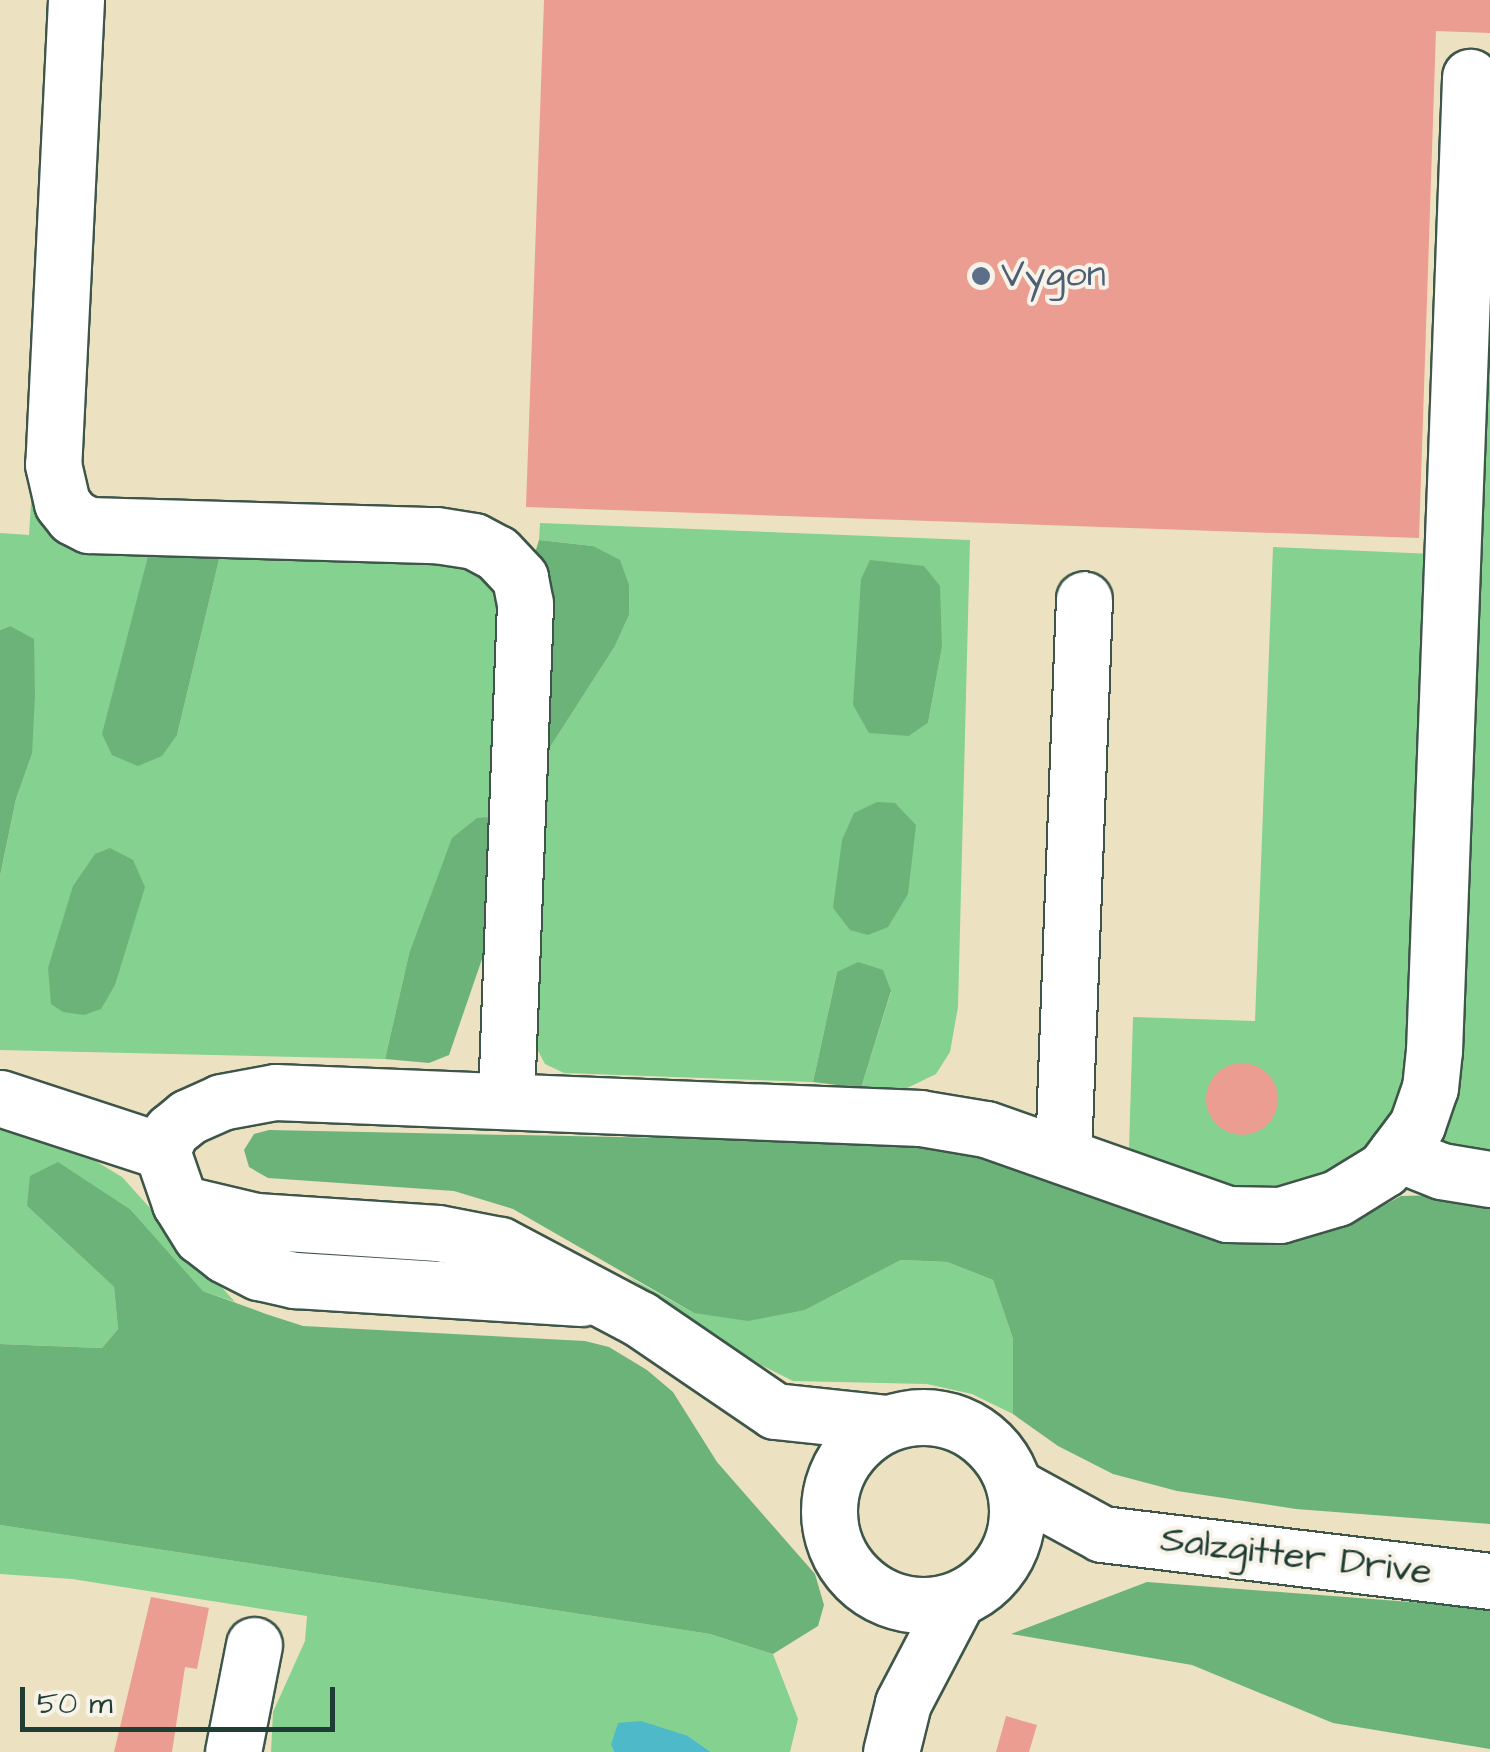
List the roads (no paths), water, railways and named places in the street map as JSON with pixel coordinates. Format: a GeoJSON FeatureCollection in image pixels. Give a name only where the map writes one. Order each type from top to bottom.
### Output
{"type":"FeatureCollection","features":[{"type":"Feature","properties":{"kind":"street"},"geometry":{"type":"LineString","coordinates":[[76,0],[53,464],[62,504],[73,517],[89,525],[436,535],[474,541],[497,553],[520,578],[525,604],[506,1100]]}},
{"type":"Feature","properties":{"kind":"street"},"geometry":{"type":"LineString","coordinates":[[897,1728],[874,1592],[844,1561],[829,1521],[775,1411],[640,1319],[601,1302],[544,1293],[275,1276],[213,1246],[180,1202],[162,1151],[170,1131],[188,1117],[220,1102],[275,1092],[920,1118],[986,1129],[1228,1214],[1280,1215],[1338,1198],[1384,1169],[1417,1125],[1430,1088],[1434,1052],[1470,77]]}},
{"type":"Feature","properties":{"kind":"street"},"geometry":{"type":"LineString","coordinates":[[1063,1155],[1084,599]]}},
{"type":"Feature","properties":{"kind":"street"},"geometry":{"type":"LineString","coordinates":[[0,1098],[162,1151]]}},
{"type":"Feature","properties":{"kind":"street"},"geometry":{"type":"LineString","coordinates":[[1396,1153],[1441,1171],[1490,1179]]}},
{"type":"Feature","properties":{"kind":"street","name":"Salzgitter Drive"},"geometry":{"type":"LineString","coordinates":[[775,1411],[887,1424],[913,1417],[965,1426],[986,1441],[1003,1462],[1014,1486],[1102,1534],[1490,1581]]}},
{"type":"Feature","properties":{"kind":"street"},"geometry":{"type":"LineString","coordinates":[[829,1521],[831,1491],[842,1463],[861,1440],[887,1424]]}},
{"type":"Feature","properties":{"kind":"street"},"geometry":{"type":"LineString","coordinates":[[897,1728],[975,1587],[1010,1547],[1017,1517],[1014,1486]]}},
{"type":"Feature","properties":{"kind":"street","name":"Salzgitter Drive"},"geometry":{"type":"LineString","coordinates":[[874,1592],[914,1604],[975,1587],[1102,1534]]}},
{"type":"Feature","properties":{"kind":"street"},"geometry":{"type":"LineString","coordinates":[[233,1752],[254,1644]]}},
{"type":"Feature","properties":{"kind":"water"},"geometry":{"type":"Polygon","coordinates":[[[641,1721],[688,1736],[711,1752],[614,1752],[611,1745],[618,1723],[641,1721]]]}},
{"type":"Feature","properties":{"kind":"place","name":"Vygon"},"geometry":{"type":"Point","coordinates":[981,276]}}]}
